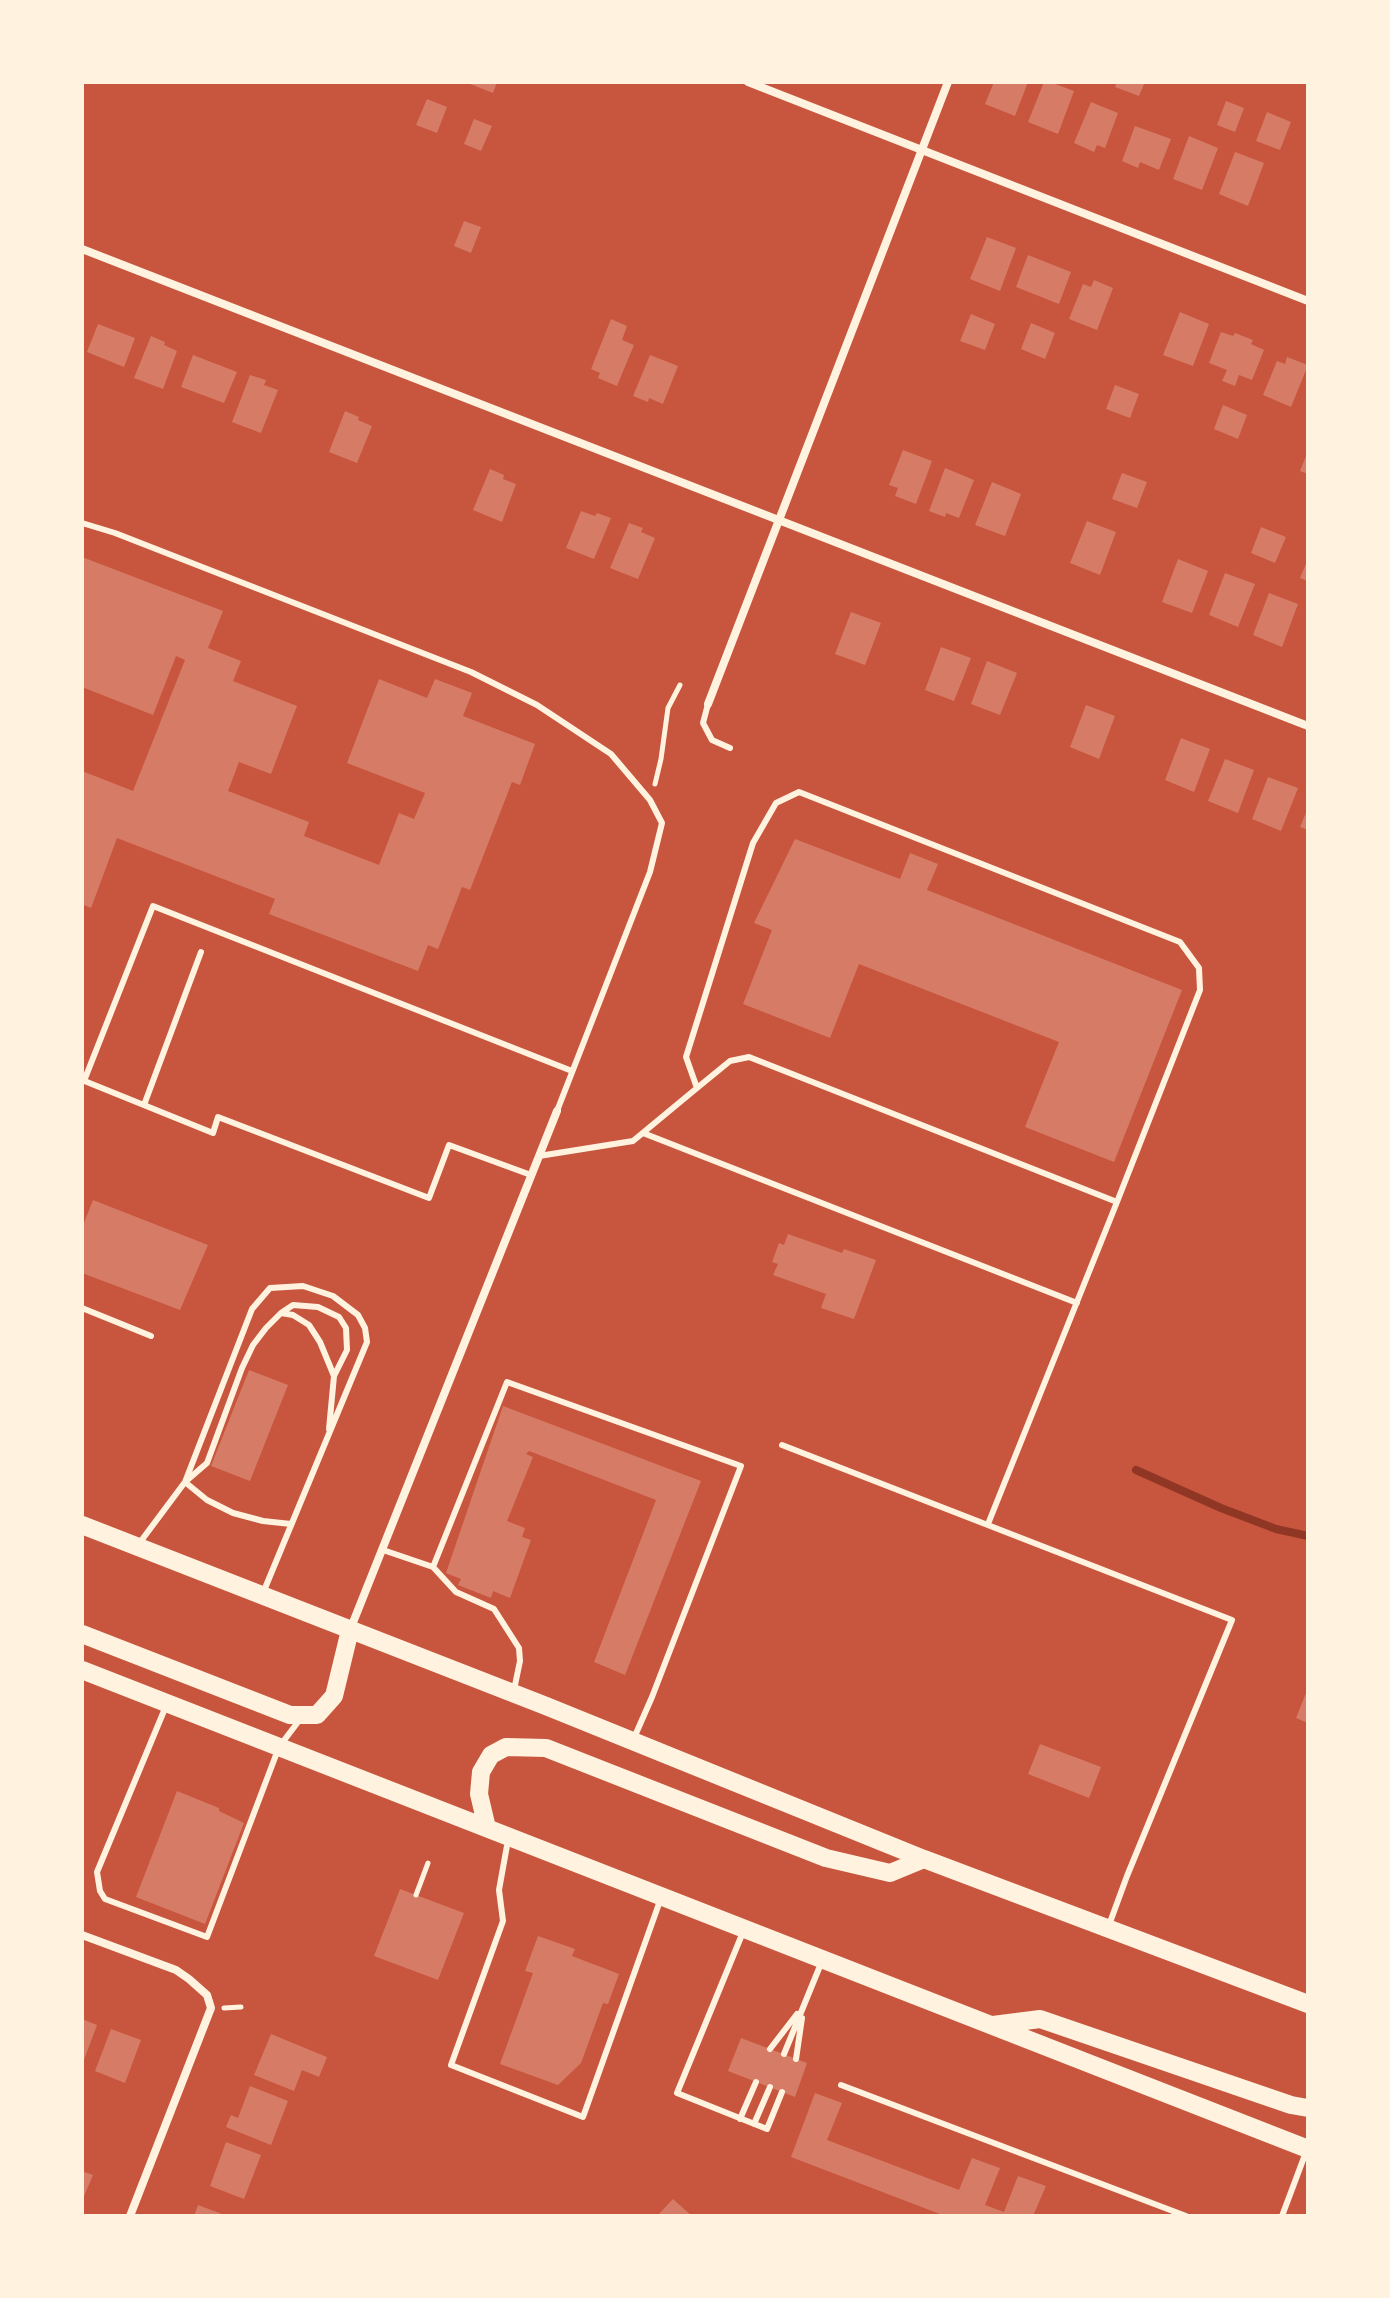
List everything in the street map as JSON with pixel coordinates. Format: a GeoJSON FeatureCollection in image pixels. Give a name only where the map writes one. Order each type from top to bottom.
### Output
{"type":"FeatureCollection","features":[{"type":"Feature","properties":{"kind":"main road"},"geometry":{"type":"LineString","coordinates":[[82,1525],[513,1693],[924,1859],[1308,2004]]}},
{"type":"Feature","properties":{"kind":"main road"},"geometry":{"type":"LineString","coordinates":[[82,1634],[290,1715],[317,1715],[334,1696],[350,1630]]}},
{"type":"Feature","properties":{"kind":"main road"},"geometry":{"type":"LineString","coordinates":[[82,1670],[1308,2149]]}},
{"type":"Feature","properties":{"kind":"main road"},"geometry":{"type":"LineString","coordinates":[[487,1828],[479,1794],[481,1772],[491,1755],[506,1747],[546,1748],[826,1858],[890,1873],[924,1859]]}},
{"type":"Feature","properties":{"kind":"main road"},"geometry":{"type":"LineString","coordinates":[[990,2025],[1040,2019],[1291,2105],[1308,2108]]}},
{"type":"Feature","properties":{"kind":"street"},"geometry":{"type":"LineString","coordinates":[[748,82],[1308,301]]}},
{"type":"Feature","properties":{"kind":"street"},"geometry":{"type":"LineString","coordinates":[[708,704],[948,82]]}},
{"type":"Feature","properties":{"kind":"street"},"geometry":{"type":"LineString","coordinates":[[82,249],[1308,726]]}},
{"type":"Feature","properties":{"kind":"street"},"geometry":{"type":"LineString","coordinates":[[350,1630],[557,1111]]}},
{"type":"Feature","properties":{"kind":"street"},"geometry":{"type":"LineString","coordinates":[[82,1935],[176,1970],[207,1995],[211,2008],[130,2216]]}},
{"type":"Feature","properties":{"kind":"lane"},"geometry":{"type":"LineString","coordinates":[[82,523],[115,533],[471,672],[537,705],[611,754],[650,800],[662,823],[650,872],[557,1111]]}},
{"type":"Feature","properties":{"kind":"lane"},"geometry":{"type":"LineString","coordinates":[[708,704],[703,723],[712,740],[730,748]]}},
{"type":"Feature","properties":{"kind":"lane"},"geometry":{"type":"LineString","coordinates":[[697,1088],[686,1057],[753,843],[776,803],[799,792],[1180,942],[1199,968],[1200,990],[988,1524]]}},
{"type":"Feature","properties":{"kind":"lane"},"geometry":{"type":"LineString","coordinates":[[531,1175],[449,1145],[429,1198],[218,1117],[213,1133],[83,1080],[153,906],[572,1071]]}},
{"type":"Feature","properties":{"kind":"lane"},"geometry":{"type":"LineString","coordinates":[[144,1105],[201,952]]}},
{"type":"Feature","properties":{"kind":"lane"},"geometry":{"type":"LineString","coordinates":[[539,1156],[633,1141],[730,1061],[749,1057],[1117,1202]]}},
{"type":"Feature","properties":{"kind":"lane"},"geometry":{"type":"LineString","coordinates":[[643,1133],[1077,1303]]}},
{"type":"Feature","properties":{"kind":"lane"},"geometry":{"type":"LineString","coordinates":[[185,1482],[252,1309],[270,1288],[303,1286],[333,1296],[358,1315],[365,1328],[367,1342],[262,1596]]}},
{"type":"Feature","properties":{"kind":"lane"},"geometry":{"type":"LineString","coordinates":[[137,1546],[185,1482],[207,1463],[253,1345],[281,1313],[293,1305],[318,1307],[339,1317],[346,1328],[347,1350],[334,1376],[328,1437]]}},
{"type":"Feature","properties":{"kind":"lane"},"geometry":{"type":"LineString","coordinates":[[82,1308],[151,1336]]}},
{"type":"Feature","properties":{"kind":"lane"},"geometry":{"type":"LineString","coordinates":[[281,1313],[293,1315],[309,1325],[334,1376]]}},
{"type":"Feature","properties":{"kind":"lane"},"geometry":{"type":"LineString","coordinates":[[433,1567],[507,1382],[741,1466],[632,1741]]}},
{"type":"Feature","properties":{"kind":"lane"},"geometry":{"type":"LineString","coordinates":[[782,1445],[1232,1620],[1108,1928]]}},
{"type":"Feature","properties":{"kind":"lane"},"geometry":{"type":"LineString","coordinates":[[185,1482],[207,1500],[233,1513],[291,1524]]}},
{"type":"Feature","properties":{"kind":"lane"},"geometry":{"type":"LineString","coordinates":[[383,1550],[433,1567],[456,1592],[494,1609],[519,1648],[520,1661],[513,1693]]}},
{"type":"Feature","properties":{"kind":"lane"},"geometry":{"type":"LineString","coordinates":[[167,1702],[97,1872],[100,1891],[105,1899],[207,1937],[279,1747],[303,1715]]}},
{"type":"Feature","properties":{"kind":"lane"},"geometry":{"type":"LineString","coordinates":[[509,1836],[499,1890],[503,1921],[451,2065],[583,2117],[662,1895]]}},
{"type":"Feature","properties":{"kind":"lane"},"geometry":{"type":"LineString","coordinates":[[744,1929],[677,2093],[767,2129],[782,2092]]}},
{"type":"Feature","properties":{"kind":"lane"},"geometry":{"type":"LineString","coordinates":[[784,2054],[822,1960]]}},
{"type":"Feature","properties":{"kind":"lane"},"geometry":{"type":"LineString","coordinates":[[770,2049],[803,2007]]}},
{"type":"Feature","properties":{"kind":"lane"},"geometry":{"type":"LineString","coordinates":[[796,2059],[803,2007]]}},
{"type":"Feature","properties":{"kind":"lane"},"geometry":{"type":"LineString","coordinates":[[740,2119],[756,2082]]}},
{"type":"Feature","properties":{"kind":"lane"},"geometry":{"type":"LineString","coordinates":[[841,2085],[1186,2216]]}},
{"type":"Feature","properties":{"kind":"lane"},"geometry":{"type":"LineString","coordinates":[[754,2124],[770,2087]]}},
{"type":"Feature","properties":{"kind":"lane"},"geometry":{"type":"LineString","coordinates":[[1282,2216],[1308,2149]]}},
{"type":"Feature","properties":{"kind":"path"},"geometry":{"type":"LineString","coordinates":[[650,800],[661,759],[668,708],[680,685]]}},
{"type":"Feature","properties":{"kind":"path"},"geometry":{"type":"LineString","coordinates":[[416,1895],[428,1863]]}},
{"type":"Feature","properties":{"kind":"building"},"geometry":{"type":"Polygon","coordinates":[[[465,82],[497,82],[493,93],[465,82]]]}},
{"type":"Feature","properties":{"kind":"building"},"geometry":{"type":"Polygon","coordinates":[[[994,82],[1028,82],[1015,116],[985,104],[994,82]]]}},
{"type":"Feature","properties":{"kind":"building"},"geometry":{"type":"Polygon","coordinates":[[[1044,82],[1074,91],[1058,134],[1028,122],[1044,82]]]}},
{"type":"Feature","properties":{"kind":"building"},"geometry":{"type":"Polygon","coordinates":[[[1117,82],[1145,82],[1139,96],[1115,87],[1117,82]]]}},
{"type":"Feature","properties":{"kind":"building"},"geometry":{"type":"Polygon","coordinates":[[[427,99],[447,107],[437,133],[416,125],[427,99]]]}},
{"type":"Feature","properties":{"kind":"building"},"geometry":{"type":"Polygon","coordinates":[[[1226,101],[1244,108],[1235,132],[1217,125],[1226,101]]]}},
{"type":"Feature","properties":{"kind":"building"},"geometry":{"type":"Polygon","coordinates":[[[1091,102],[1118,113],[1105,148],[1097,145],[1094,152],[1074,143],[1091,102]]]}},
{"type":"Feature","properties":{"kind":"building"},"geometry":{"type":"Polygon","coordinates":[[[1267,112],[1291,122],[1280,150],[1256,141],[1267,112]]]}},
{"type":"Feature","properties":{"kind":"building"},"geometry":{"type":"Polygon","coordinates":[[[474,119],[492,126],[481,151],[464,144],[474,119]]]}},
{"type":"Feature","properties":{"kind":"building"},"geometry":{"type":"Polygon","coordinates":[[[1135,126],[1171,139],[1159,170],[1140,162],[1138,168],[1122,161],[1135,126]]]}},
{"type":"Feature","properties":{"kind":"building"},"geometry":{"type":"Polygon","coordinates":[[[1189,136],[1218,148],[1202,190],[1173,179],[1189,136]]]}},
{"type":"Feature","properties":{"kind":"building"},"geometry":{"type":"Polygon","coordinates":[[[1235,152],[1264,163],[1248,206],[1219,194],[1235,152]]]}},
{"type":"Feature","properties":{"kind":"building"},"geometry":{"type":"Polygon","coordinates":[[[464,221],[481,227],[471,253],[454,246],[464,221]]]}},
{"type":"Feature","properties":{"kind":"building"},"geometry":{"type":"Polygon","coordinates":[[[987,237],[1016,248],[1000,291],[970,279],[987,237]]]}},
{"type":"Feature","properties":{"kind":"building"},"geometry":{"type":"Polygon","coordinates":[[[1028,255],[1071,272],[1059,304],[1016,287],[1028,255]]]}},
{"type":"Feature","properties":{"kind":"building"},"geometry":{"type":"Polygon","coordinates":[[[1094,280],[1113,288],[1097,330],[1069,319],[1083,284],[1091,287],[1094,280]]]}},
{"type":"Feature","properties":{"kind":"building"},"geometry":{"type":"Polygon","coordinates":[[[1180,312],[1209,324],[1193,366],[1163,355],[1180,312]]]}},
{"type":"Feature","properties":{"kind":"building"},"geometry":{"type":"Polygon","coordinates":[[[971,314],[995,324],[985,350],[960,341],[971,314]]]}},
{"type":"Feature","properties":{"kind":"building"},"geometry":{"type":"Polygon","coordinates":[[[611,319],[627,326],[622,340],[634,345],[617,386],[598,378],[600,373],[591,369],[611,319]]]}},
{"type":"Feature","properties":{"kind":"building"},"geometry":{"type":"Polygon","coordinates":[[[1031,323],[1055,333],[1045,359],[1021,349],[1031,323]]]}},
{"type":"Feature","properties":{"kind":"building"},"geometry":{"type":"Polygon","coordinates":[[[98,324],[135,338],[124,367],[87,352],[98,324]]]}},
{"type":"Feature","properties":{"kind":"building"},"geometry":{"type":"Polygon","coordinates":[[[1221,332],[1233,336],[1235,333],[1253,340],[1251,344],[1264,350],[1252,380],[1239,375],[1235,386],[1222,381],[1227,370],[1209,363],[1221,332]]]}},
{"type":"Feature","properties":{"kind":"building"},"geometry":{"type":"Polygon","coordinates":[[[151,336],[177,351],[163,389],[134,378],[151,336]]]}},
{"type":"Feature","properties":{"kind":"building"},"geometry":{"type":"Polygon","coordinates":[[[193,355],[237,372],[224,403],[181,387],[193,355]]]}},
{"type":"Feature","properties":{"kind":"building"},"geometry":{"type":"Polygon","coordinates":[[[650,355],[678,366],[663,404],[633,396],[650,355]]]}},
{"type":"Feature","properties":{"kind":"building"},"geometry":{"type":"Polygon","coordinates":[[[1287,357],[1308,365],[1291,407],[1263,395],[1277,361],[1285,364],[1287,357]]]}},
{"type":"Feature","properties":{"kind":"building"},"geometry":{"type":"Polygon","coordinates":[[[250,375],[266,380],[264,385],[278,390],[261,433],[232,422],[250,375]]]}},
{"type":"Feature","properties":{"kind":"building"},"geometry":{"type":"Polygon","coordinates":[[[1115,385],[1139,394],[1130,418],[1106,409],[1115,385]]]}},
{"type":"Feature","properties":{"kind":"building"},"geometry":{"type":"Polygon","coordinates":[[[1223,405],[1247,415],[1238,439],[1214,429],[1223,405]]]}},
{"type":"Feature","properties":{"kind":"building"},"geometry":{"type":"Polygon","coordinates":[[[345,411],[372,426],[357,463],[329,452],[345,411]]]}},
{"type":"Feature","properties":{"kind":"building"},"geometry":{"type":"Polygon","coordinates":[[[903,450],[932,461],[916,504],[895,496],[898,488],[889,485],[903,450]]]}},
{"type":"Feature","properties":{"kind":"building"},"geometry":{"type":"Polygon","coordinates":[[[1308,451],[1308,474],[1300,471],[1308,451]]]}},
{"type":"Feature","properties":{"kind":"building"},"geometry":{"type":"Polygon","coordinates":[[[945,468],[974,480],[959,518],[929,511],[945,468]]]}},
{"type":"Feature","properties":{"kind":"building"},"geometry":{"type":"Polygon","coordinates":[[[490,469],[516,484],[502,522],[473,510],[490,469]]]}},
{"type":"Feature","properties":{"kind":"building"},"geometry":{"type":"Polygon","coordinates":[[[1122,473],[1147,482],[1137,508],[1112,499],[1122,473]]]}},
{"type":"Feature","properties":{"kind":"building"},"geometry":{"type":"Polygon","coordinates":[[[992,482],[1021,494],[1005,536],[975,525],[992,482]]]}},
{"type":"Feature","properties":{"kind":"building"},"geometry":{"type":"Polygon","coordinates":[[[581,511],[611,518],[594,559],[566,548],[581,511]]]}},
{"type":"Feature","properties":{"kind":"building"},"geometry":{"type":"Polygon","coordinates":[[[1087,521],[1116,532],[1100,575],[1070,563],[1087,521]]]}},
{"type":"Feature","properties":{"kind":"building"},"geometry":{"type":"Polygon","coordinates":[[[629,523],[643,528],[641,532],[655,538],[638,579],[610,568],[629,523]]]}},
{"type":"Feature","properties":{"kind":"building"},"geometry":{"type":"Polygon","coordinates":[[[1261,527],[1286,537],[1275,563],[1251,553],[1261,527]]]}},
{"type":"Feature","properties":{"kind":"building"},"geometry":{"type":"Polygon","coordinates":[[[82,557],[223,611],[208,648],[241,661],[233,681],[297,706],[271,774],[239,762],[228,791],[309,822],[304,836],[379,865],[399,813],[414,819],[425,793],[347,763],[379,679],[427,698],[435,679],[472,693],[463,716],[535,744],[520,785],[512,782],[470,890],[462,887],[438,949],[428,945],[418,971],[269,914],[275,899],[117,838],[91,908],[82,904],[82,771],[133,791],[185,660],[176,656],[153,715],[82,687],[82,557]]]}},
{"type":"Feature","properties":{"kind":"building"},"geometry":{"type":"Polygon","coordinates":[[[1178,559],[1208,571],[1192,613],[1162,602],[1178,559]]]}},
{"type":"Feature","properties":{"kind":"building"},"geometry":{"type":"Polygon","coordinates":[[[1308,559],[1308,581],[1300,578],[1308,559]]]}},
{"type":"Feature","properties":{"kind":"building"},"geometry":{"type":"Polygon","coordinates":[[[1225,573],[1255,584],[1238,627],[1209,615],[1225,573]]]}},
{"type":"Feature","properties":{"kind":"building"},"geometry":{"type":"Polygon","coordinates":[[[1269,593],[1298,604],[1282,647],[1253,635],[1269,593]]]}},
{"type":"Feature","properties":{"kind":"building"},"geometry":{"type":"Polygon","coordinates":[[[851,612],[881,623],[865,665],[835,654],[851,612]]]}},
{"type":"Feature","properties":{"kind":"building"},"geometry":{"type":"Polygon","coordinates":[[[941,647],[971,658],[954,701],[925,690],[941,647]]]}},
{"type":"Feature","properties":{"kind":"building"},"geometry":{"type":"Polygon","coordinates":[[[987,661],[1017,673],[1000,715],[971,704],[987,661]]]}},
{"type":"Feature","properties":{"kind":"building"},"geometry":{"type":"Polygon","coordinates":[[[1086,705],[1115,716],[1099,759],[1070,747],[1086,705]]]}},
{"type":"Feature","properties":{"kind":"building"},"geometry":{"type":"Polygon","coordinates":[[[1181,738],[1210,749],[1194,792],[1165,780],[1181,738]]]}},
{"type":"Feature","properties":{"kind":"building"},"geometry":{"type":"Polygon","coordinates":[[[1225,759],[1254,770],[1238,813],[1208,801],[1225,759]]]}},
{"type":"Feature","properties":{"kind":"building"},"geometry":{"type":"Polygon","coordinates":[[[1268,777],[1298,788],[1281,831],[1252,819],[1268,777]]]}},
{"type":"Feature","properties":{"kind":"building"},"geometry":{"type":"Polygon","coordinates":[[[1308,808],[1308,830],[1300,827],[1308,808]]]}},
{"type":"Feature","properties":{"kind":"building"},"geometry":{"type":"Polygon","coordinates":[[[795,839],[900,879],[910,853],[938,864],[927,890],[1182,990],[1114,1162],[1025,1127],[1059,1042],[859,964],[830,1038],[743,1004],[772,930],[754,923],[795,839]]]}},
{"type":"Feature","properties":{"kind":"building"},"geometry":{"type":"Polygon","coordinates":[[[93,1200],[208,1245],[180,1310],[82,1273],[82,1228],[93,1200]]]}},
{"type":"Feature","properties":{"kind":"building"},"geometry":{"type":"Polygon","coordinates":[[[788,1234],[842,1253],[844,1249],[876,1260],[854,1319],[821,1308],[826,1294],[773,1275],[778,1264],[772,1262],[779,1243],[784,1245],[788,1234]]]}},
{"type":"Feature","properties":{"kind":"building"},"geometry":{"type":"Polygon","coordinates":[[[249,1370],[288,1385],[250,1481],[211,1466],[249,1370]]]}},
{"type":"Feature","properties":{"kind":"building"},"geometry":{"type":"Polygon","coordinates":[[[503,1406],[701,1481],[625,1675],[594,1662],[656,1500],[529,1451],[526,1454],[533,1457],[507,1521],[525,1528],[522,1537],[531,1540],[510,1598],[493,1591],[491,1598],[458,1585],[461,1579],[446,1573],[503,1406]]]}},
{"type":"Feature","properties":{"kind":"building"},"geometry":{"type":"Polygon","coordinates":[[[1308,1688],[1308,1723],[1296,1718],[1308,1688]]]}},
{"type":"Feature","properties":{"kind":"building"},"geometry":{"type":"Polygon","coordinates":[[[1040,1744],[1101,1767],[1089,1798],[1028,1774],[1040,1744]]]}},
{"type":"Feature","properties":{"kind":"building"},"geometry":{"type":"Polygon","coordinates":[[[177,1791],[219,1808],[219,1811],[244,1823],[205,1924],[136,1897],[177,1791]]]}},
{"type":"Feature","properties":{"kind":"building"},"geometry":{"type":"Polygon","coordinates":[[[400,1889],[464,1913],[438,1980],[374,1956],[400,1889]]]}},
{"type":"Feature","properties":{"kind":"building"},"geometry":{"type":"Polygon","coordinates":[[[538,1936],[575,1949],[572,1956],[619,1974],[608,2004],[603,2003],[581,2063],[558,2085],[500,2064],[533,1973],[525,1971],[538,1936]]]}},
{"type":"Feature","properties":{"kind":"building"},"geometry":{"type":"Polygon","coordinates":[[[82,2019],[97,2025],[82,2065],[82,2019]]]}},
{"type":"Feature","properties":{"kind":"building"},"geometry":{"type":"Polygon","coordinates":[[[111,2029],[141,2040],[125,2083],[95,2071],[111,2029]]]}},
{"type":"Feature","properties":{"kind":"building"},"geometry":{"type":"Polygon","coordinates":[[[271,2034],[327,2057],[319,2077],[302,2070],[294,2091],[254,2075],[271,2034]]]}},
{"type":"Feature","properties":{"kind":"building"},"geometry":{"type":"Polygon","coordinates":[[[741,2038],[807,2063],[795,2097],[728,2071],[741,2038]]]}},
{"type":"Feature","properties":{"kind":"building"},"geometry":{"type":"Polygon","coordinates":[[[250,2086],[288,2101],[271,2145],[226,2127],[231,2115],[238,2118],[250,2086]]]}},
{"type":"Feature","properties":{"kind":"building"},"geometry":{"type":"Polygon","coordinates":[[[815,2093],[842,2103],[827,2140],[959,2190],[972,2158],[1000,2168],[985,2205],[1004,2212],[1018,2176],[1046,2186],[1033,2216],[945,2216],[791,2157],[815,2093]]]}},
{"type":"Feature","properties":{"kind":"building"},"geometry":{"type":"Polygon","coordinates":[[[226,2142],[261,2155],[244,2199],[210,2186],[226,2142]]]}},
{"type":"Feature","properties":{"kind":"building"},"geometry":{"type":"Polygon","coordinates":[[[82,2171],[93,2175],[82,2201],[82,2171]]]}},
{"type":"Feature","properties":{"kind":"building"},"geometry":{"type":"Polygon","coordinates":[[[673,2199],[692,2216],[657,2216],[673,2199]]]}},
{"type":"Feature","properties":{"kind":"building"},"geometry":{"type":"Polygon","coordinates":[[[198,2205],[227,2216],[194,2216],[198,2205]]]}},
{"type":"Feature","properties":{"kind":"waterway"},"geometry":{"type":"LineString","coordinates":[[1136,1470],[1221,1508],[1276,1529],[1308,1536]]}}]}
